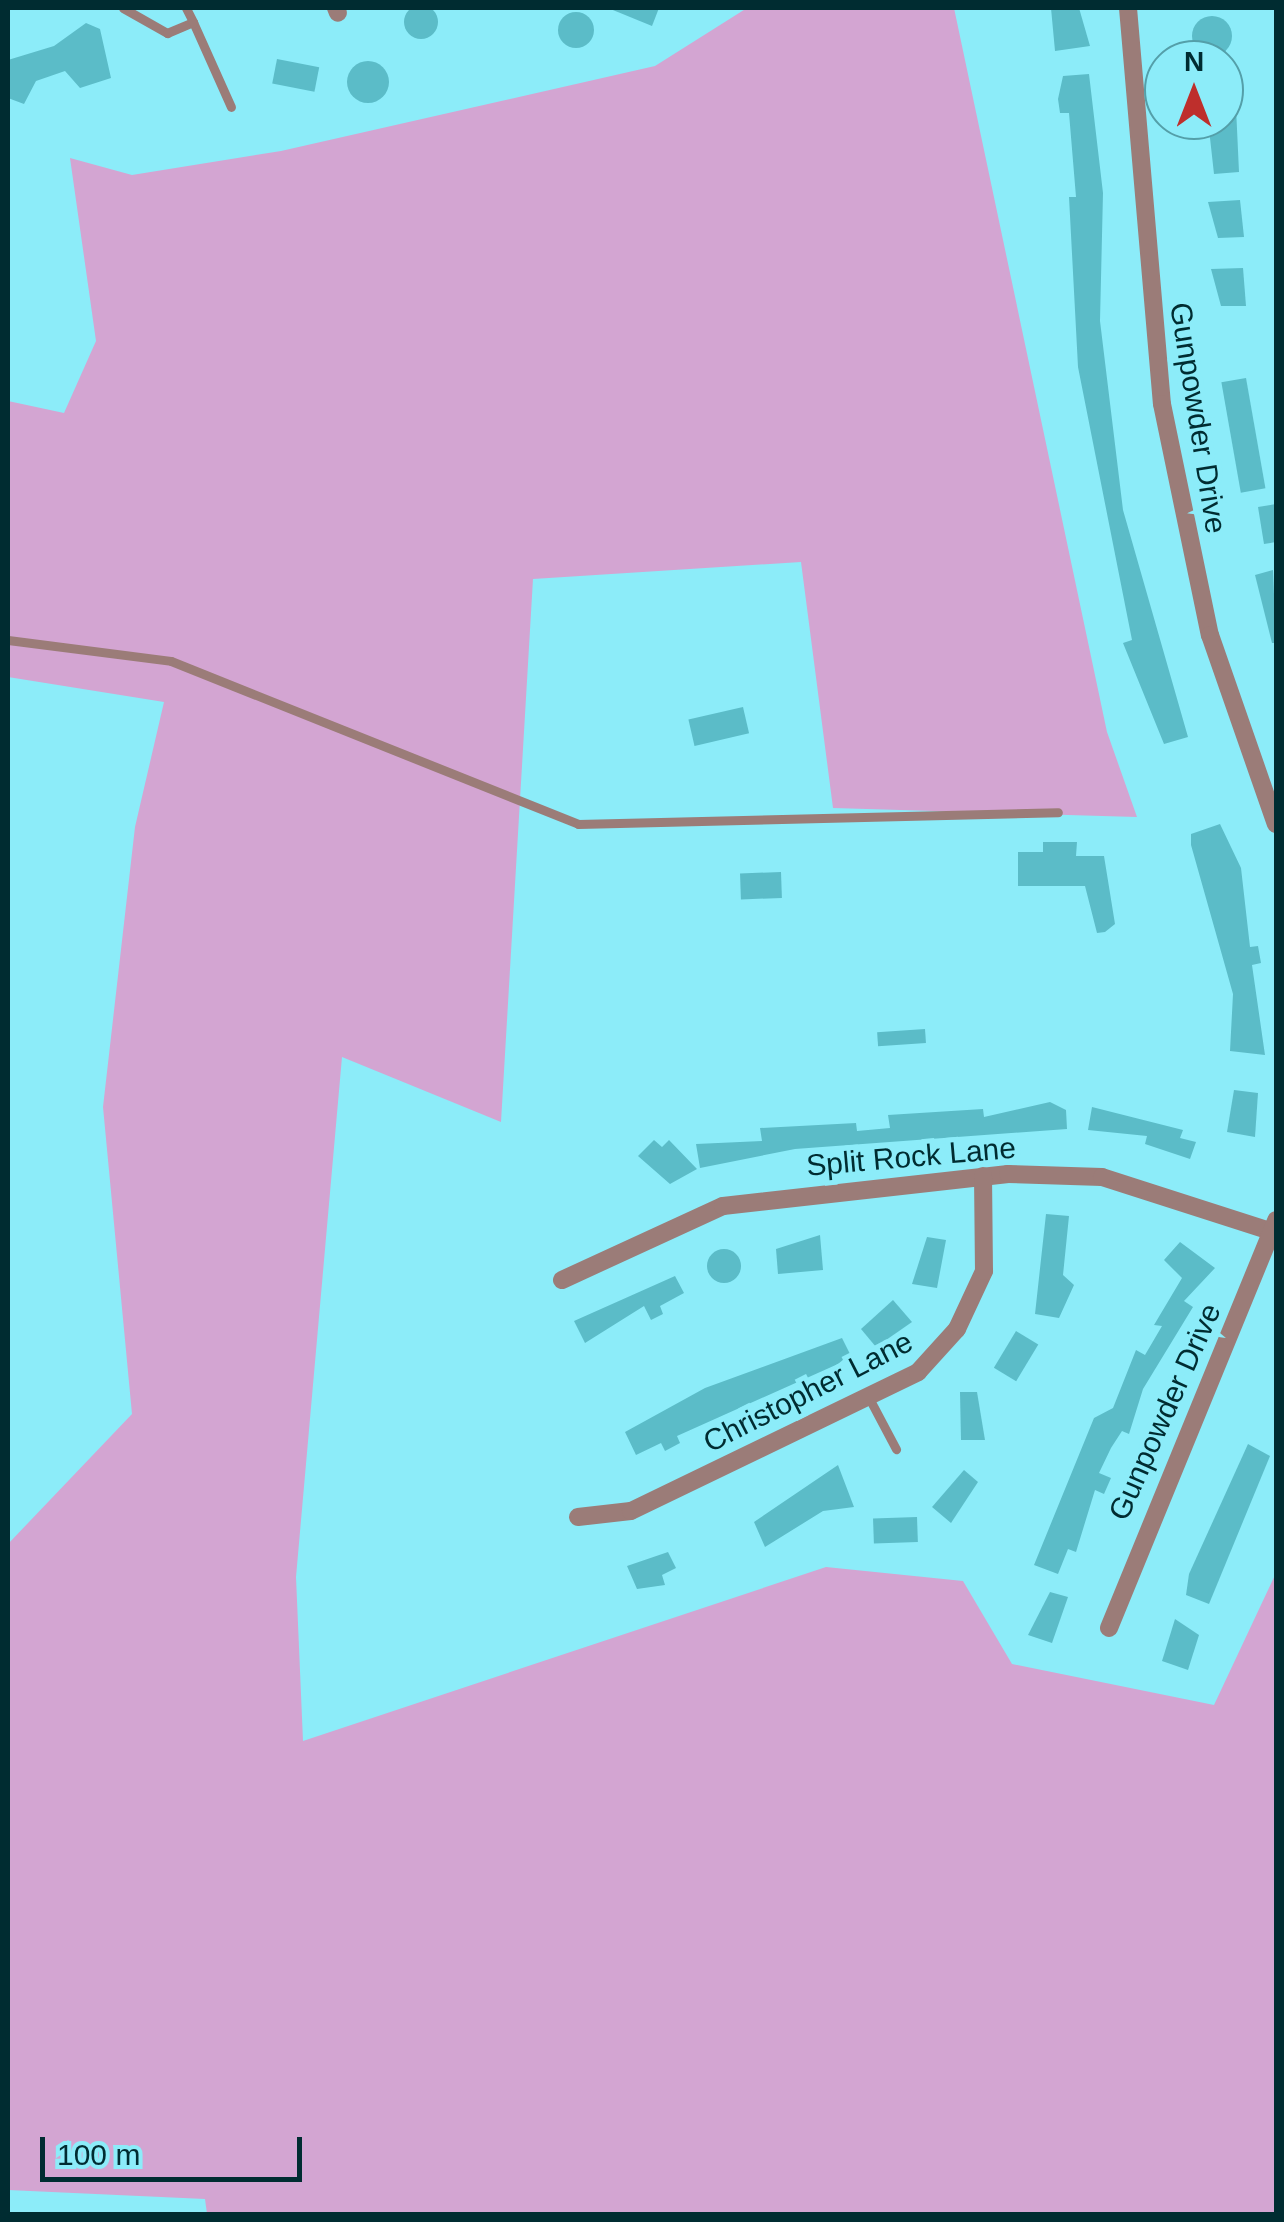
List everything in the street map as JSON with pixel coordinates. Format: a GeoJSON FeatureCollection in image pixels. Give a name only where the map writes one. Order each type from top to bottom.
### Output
{"type":"FeatureCollection","features":[{"type":"Feature","properties":{"kind":"street","name":"Gunpowder Drive"},"geometry":{"type":"LineString","coordinates":[[1128,8],[1168,438],[1210,635],[1276,824]]}},
{"type":"Feature","properties":{"kind":"street","name":"Split Rock Lane"},"geometry":{"type":"LineString","coordinates":[[562,1280],[723,1206],[982,1176],[1102,1177],[1275,1226]]}},
{"type":"Feature","properties":{"kind":"street","name":"Christopher Lane"},"geometry":{"type":"LineString","coordinates":[[578,1518],[630,1511],[870,1398],[940,1354],[974,1302],[989,1238],[982,1176]]}},
{"type":"Feature","properties":{"kind":"street","name":"Gunpowder Drive"},"geometry":{"type":"LineString","coordinates":[[1110,1628],[1147,1518],[1275,1226]]}},
{"type":"Feature","properties":{"kind":"lane"},"geometry":{"type":"LineString","coordinates":[[186,8],[231,107]]}},
{"type":"Feature","properties":{"kind":"lane"},"geometry":{"type":"LineString","coordinates":[[128,9],[168,33],[193,22]]}},
{"type":"Feature","properties":{"kind":"lane"},"geometry":{"type":"LineString","coordinates":[[8,640],[171,661],[578,824],[1058,812]]}},
{"type":"Feature","properties":{"kind":"lane"},"geometry":{"type":"LineString","coordinates":[[870,1398],[896,1450]]}},
{"type":"Feature","properties":{"kind":"shaded area"},"geometry":{"type":"Polygon","coordinates":[[[747,8],[954,8],[1107,732],[1137,817],[833,808],[801,562],[533,579],[501,1122],[342,1057],[296,1577],[303,1741],[826,1567],[963,1581],[1012,1664],[1214,1705],[1276,1573],[1276,2214],[207,2214],[205,2199],[8,2190],[8,1544],[132,1414],[103,1107],[135,827],[164,702],[8,677],[8,401],[64,413],[96,341],[70,158],[132,175],[281,151],[655,66],[747,8]]]}},
{"type":"Feature","properties":{"kind":"building"},"geometry":{"type":"Polygon","coordinates":[[[421,5],[433,10],[438,22],[433,34],[421,39],[409,34],[404,22],[409,10],[421,5]]]}},
{"type":"Feature","properties":{"kind":"building"},"geometry":{"type":"Polygon","coordinates":[[[608,8],[659,8],[652,26],[608,8]]]}},
{"type":"Feature","properties":{"kind":"building"},"geometry":{"type":"Polygon","coordinates":[[[1051,8],[1079,8],[1090,46],[1055,51],[1051,8]]]}},
{"type":"Feature","properties":{"kind":"building"},"geometry":{"type":"Polygon","coordinates":[[[576,12],[589,17],[594,30],[589,43],[576,48],[563,43],[558,30],[563,17],[576,12]]]}},
{"type":"Feature","properties":{"kind":"building"},"geometry":{"type":"Polygon","coordinates":[[[1204,17],[1220,17],[1231,28],[1232,40],[1192,40],[1193,28],[1204,17]]]}},
{"type":"Feature","properties":{"kind":"building"},"geometry":{"type":"Polygon","coordinates":[[[86,23],[100,29],[111,78],[80,88],[65,71],[36,81],[24,104],[8,98],[8,60],[54,46],[86,23]]]}},
{"type":"Feature","properties":{"kind":"building"},"geometry":{"type":"Polygon","coordinates":[[[277,59],[319,67],[314,92],[272,84],[277,59]]]}},
{"type":"Feature","properties":{"kind":"building"},"geometry":{"type":"Polygon","coordinates":[[[368,61],[383,67],[389,82],[383,97],[368,103],[353,97],[347,82],[353,67],[368,61]]]}},
{"type":"Feature","properties":{"kind":"building"},"geometry":{"type":"Polygon","coordinates":[[[1089,74],[1103,193],[1100,321],[1123,510],[1188,737],[1164,744],[1123,643],[1132,640],[1078,367],[1069,197],[1076,197],[1069,113],[1060,113],[1058,99],[1063,76],[1089,74]]]}},
{"type":"Feature","properties":{"kind":"building"},"geometry":{"type":"Polygon","coordinates":[[[1210,140],[1238,140],[1239,172],[1214,174],[1210,140]]]}},
{"type":"Feature","properties":{"kind":"building"},"geometry":{"type":"Polygon","coordinates":[[[1240,200],[1244,237],[1218,238],[1208,202],[1240,200]]]}},
{"type":"Feature","properties":{"kind":"building"},"geometry":{"type":"Polygon","coordinates":[[[1243,268],[1246,306],[1221,306],[1211,269],[1243,268]]]}},
{"type":"Feature","properties":{"kind":"building"},"geometry":{"type":"Polygon","coordinates":[[[1246,378],[1265,488],[1241,493],[1221,382],[1246,378]]]}},
{"type":"Feature","properties":{"kind":"building"},"geometry":{"type":"Polygon","coordinates":[[[1276,504],[1276,542],[1264,544],[1258,507],[1276,504]]]}},
{"type":"Feature","properties":{"kind":"building"},"geometry":{"type":"Polygon","coordinates":[[[1273,570],[1276,643],[1272,643],[1255,575],[1273,570]]]}},
{"type":"Feature","properties":{"kind":"building"},"geometry":{"type":"Polygon","coordinates":[[[743,707],[749,733],[695,746],[688,720],[743,707]]]}},
{"type":"Feature","properties":{"kind":"building"},"geometry":{"type":"Polygon","coordinates":[[[1220,824],[1241,868],[1250,947],[1258,946],[1261,963],[1252,965],[1265,1055],[1230,1051],[1233,994],[1191,845],[1191,834],[1220,824]]]}},
{"type":"Feature","properties":{"kind":"building"},"geometry":{"type":"Polygon","coordinates":[[[1043,842],[1077,842],[1076,856],[1104,856],[1115,924],[1105,932],[1097,933],[1085,886],[1018,886],[1018,852],[1043,852],[1043,842]]]}},
{"type":"Feature","properties":{"kind":"building"},"geometry":{"type":"Polygon","coordinates":[[[781,872],[782,898],[741,899],[740,873],[781,872]]]}},
{"type":"Feature","properties":{"kind":"building"},"geometry":{"type":"Polygon","coordinates":[[[925,1029],[926,1043],[878,1046],[877,1032],[925,1029]]]}},
{"type":"Feature","properties":{"kind":"building"},"geometry":{"type":"Polygon","coordinates":[[[1234,1090],[1258,1093],[1255,1137],[1227,1132],[1234,1090]]]}},
{"type":"Feature","properties":{"kind":"building"},"geometry":{"type":"Polygon","coordinates":[[[1050,1102],[1066,1110],[1067,1129],[795,1149],[700,1168],[696,1144],[762,1141],[760,1128],[856,1123],[857,1131],[890,1128],[888,1115],[983,1109],[984,1117],[1050,1102]]]}},
{"type":"Feature","properties":{"kind":"building"},"geometry":{"type":"Polygon","coordinates":[[[1092,1107],[1183,1130],[1180,1138],[1196,1142],[1190,1159],[1145,1144],[1147,1136],[1088,1130],[1092,1107]]]}},
{"type":"Feature","properties":{"kind":"building"},"geometry":{"type":"Polygon","coordinates":[[[654,1140],[662,1147],[669,1140],[697,1169],[670,1184],[638,1156],[654,1140]]]}},
{"type":"Feature","properties":{"kind":"building"},"geometry":{"type":"Polygon","coordinates":[[[1046,1214],[1069,1216],[1063,1275],[1074,1285],[1059,1318],[1035,1314],[1046,1214]]]}},
{"type":"Feature","properties":{"kind":"building"},"geometry":{"type":"Polygon","coordinates":[[[820,1235],[823,1270],[778,1274],[776,1249],[820,1235]]]}},
{"type":"Feature","properties":{"kind":"building"},"geometry":{"type":"Polygon","coordinates":[[[927,1237],[946,1240],[937,1288],[912,1284],[927,1237]]]}},
{"type":"Feature","properties":{"kind":"building"},"geometry":{"type":"Polygon","coordinates":[[[1180,1242],[1215,1268],[1184,1301],[1193,1307],[1143,1389],[1129,1434],[1122,1431],[1111,1448],[1099,1473],[1111,1478],[1104,1494],[1095,1490],[1076,1552],[1068,1549],[1058,1574],[1034,1565],[1094,1418],[1113,1408],[1136,1350],[1145,1355],[1162,1326],[1154,1325],[1182,1278],[1164,1260],[1180,1242]]]}},
{"type":"Feature","properties":{"kind":"building"},"geometry":{"type":"Polygon","coordinates":[[[724,1249],[736,1254],[741,1266],[736,1278],[724,1283],[712,1278],[707,1266],[712,1254],[724,1249]]]}},
{"type":"Feature","properties":{"kind":"building"},"geometry":{"type":"Polygon","coordinates":[[[675,1276],[684,1293],[660,1306],[663,1314],[651,1320],[644,1306],[585,1343],[574,1321],[675,1276]]]}},
{"type":"Feature","properties":{"kind":"building"},"geometry":{"type":"Polygon","coordinates":[[[893,1300],[912,1322],[876,1347],[861,1329],[893,1300]]]}},
{"type":"Feature","properties":{"kind":"building"},"geometry":{"type":"Polygon","coordinates":[[[1016,1331],[1038,1344],[1016,1381],[994,1368],[1016,1331]]]}},
{"type":"Feature","properties":{"kind":"building"},"geometry":{"type":"Polygon","coordinates":[[[842,1338],[850,1354],[838,1364],[677,1436],[680,1443],[665,1451],[661,1443],[636,1455],[625,1432],[705,1388],[842,1338]]]}},
{"type":"Feature","properties":{"kind":"building"},"geometry":{"type":"Polygon","coordinates":[[[960,1392],[977,1392],[985,1440],[961,1440],[960,1392]]]}},
{"type":"Feature","properties":{"kind":"building"},"geometry":{"type":"Polygon","coordinates":[[[1248,1444],[1270,1456],[1209,1604],[1186,1595],[1189,1574],[1248,1444]]]}},
{"type":"Feature","properties":{"kind":"building"},"geometry":{"type":"Polygon","coordinates":[[[838,1465],[854,1507],[823,1511],[765,1547],[754,1522],[838,1465]]]}},
{"type":"Feature","properties":{"kind":"building"},"geometry":{"type":"Polygon","coordinates":[[[964,1470],[978,1482],[951,1523],[932,1507],[964,1470]]]}},
{"type":"Feature","properties":{"kind":"building"},"geometry":{"type":"Polygon","coordinates":[[[917,1517],[918,1542],[874,1544],[873,1519],[917,1517]]]}},
{"type":"Feature","properties":{"kind":"building"},"geometry":{"type":"Polygon","coordinates":[[[668,1552],[676,1568],[662,1575],[665,1585],[637,1589],[627,1566],[668,1552]]]}},
{"type":"Feature","properties":{"kind":"building"},"geometry":{"type":"Polygon","coordinates":[[[1050,1592],[1068,1597],[1052,1643],[1028,1635],[1050,1592]]]}},
{"type":"Feature","properties":{"kind":"building"},"geometry":{"type":"Polygon","coordinates":[[[1175,1619],[1199,1635],[1188,1670],[1162,1661],[1175,1619]]]}}]}
